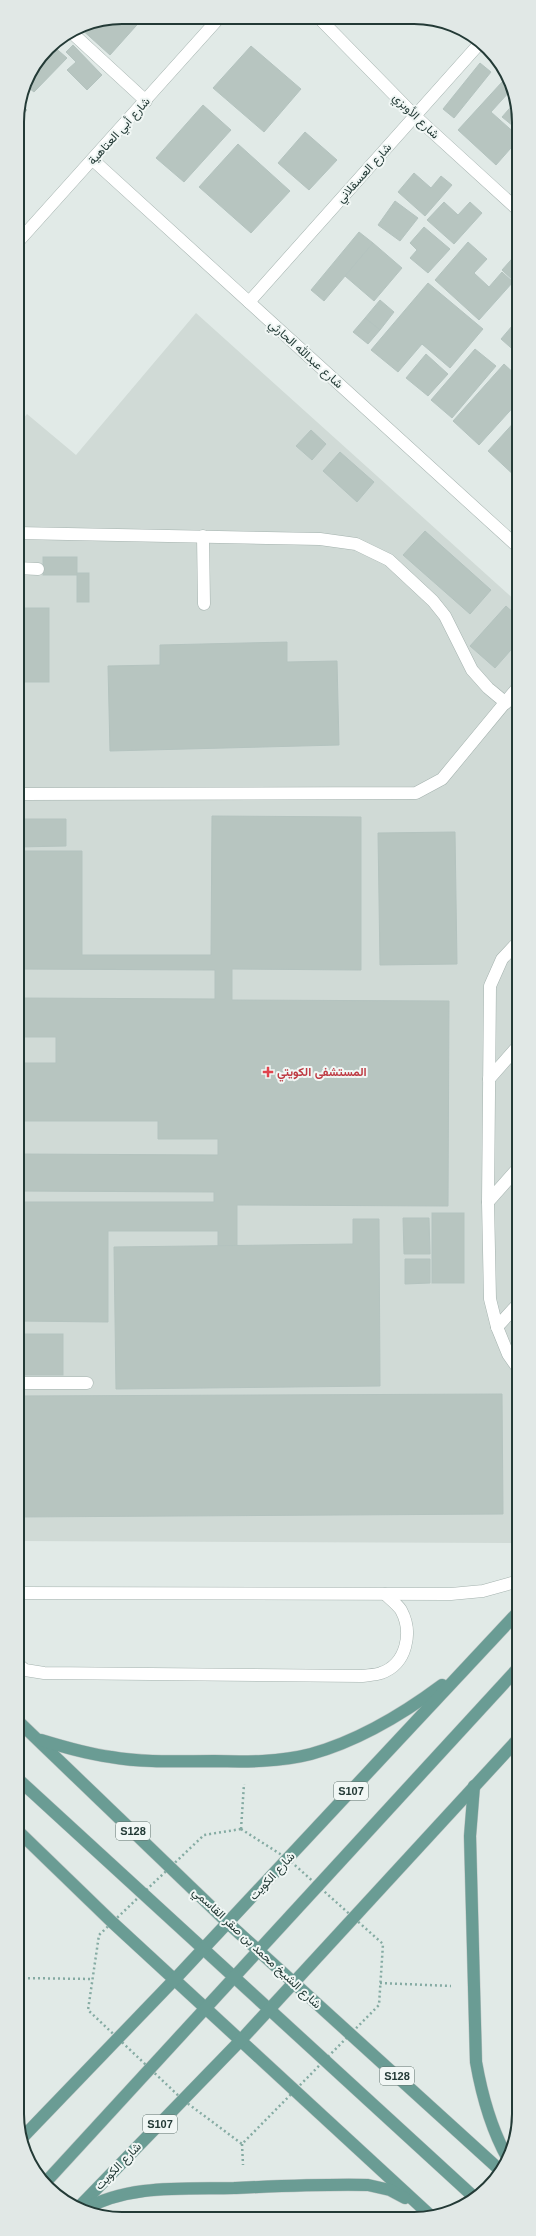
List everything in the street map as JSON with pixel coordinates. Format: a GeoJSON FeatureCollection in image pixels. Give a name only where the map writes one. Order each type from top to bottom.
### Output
{"type":"FeatureCollection","features":[{"type":"Feature","properties":{"kind":"main road","name":"شارع الكويت"},"geometry":{"type":"LineString","coordinates":[[26,2134],[228,1923],[512,1618]]}},
{"type":"Feature","properties":{"kind":"main road"},"geometry":{"type":"LineString","coordinates":[[38,1739],[75,1750],[112,1757],[150,1761],[246,1762],[291,1758],[312,1754],[382,1724],[414,1705],[474,1659]]}},
{"type":"Feature","properties":{"kind":"main road"},"geometry":{"type":"LineString","coordinates":[[48,2179],[233,1976],[512,1675]]}},
{"type":"Feature","properties":{"kind":"main road","name":"شارع الشيخ محمد بن صقر القاسمي"},"geometry":{"type":"LineString","coordinates":[[24,1726],[228,1923],[497,2167]]}},
{"type":"Feature","properties":{"kind":"main road","name":"شارع الكويت"},"geometry":{"type":"LineString","coordinates":[[82,2204],[241,2040],[512,1745]]}},
{"type":"Feature","properties":{"kind":"main road"},"geometry":{"type":"LineString","coordinates":[[24,1784],[471,2194]]}},
{"type":"Feature","properties":{"kind":"main road"},"geometry":{"type":"LineString","coordinates":[[474,1786],[470,1836],[476,2062],[480,2084],[490,2120],[505,2152]]}},
{"type":"Feature","properties":{"kind":"main road"},"geometry":{"type":"LineString","coordinates":[[24,1837],[112,1922],[426,2211]]}},
{"type":"Feature","properties":{"kind":"main road"},"geometry":{"type":"LineString","coordinates":[[89,2207],[97,2202],[133,2192],[341,2184],[368,2184],[390,2190],[419,2204]]}},
{"type":"Feature","properties":{"kind":"street","name":"شارع أبي العتاهية"},"geometry":{"type":"LineString","coordinates":[[24,235],[214,24]]}},
{"type":"Feature","properties":{"kind":"street","name":"شارع الأوبزي"},"geometry":{"type":"LineString","coordinates":[[325,24],[415,116],[512,205]]}},
{"type":"Feature","properties":{"kind":"street"},"geometry":{"type":"LineString","coordinates":[[75,36],[146,101]]}},
{"type":"Feature","properties":{"kind":"street","name":"شارع العسقلاني"},"geometry":{"type":"LineString","coordinates":[[249,302],[477,47]]}},
{"type":"Feature","properties":{"kind":"street","name":"شارع عبدالله الحارثي"},"geometry":{"type":"LineString","coordinates":[[93,160],[512,542]]}},
{"type":"Feature","properties":{"kind":"street"},"geometry":{"type":"LineString","coordinates":[[24,533],[338,540],[373,551],[389,560],[433,601],[448,621],[472,670],[488,688],[506,703]]}},
{"type":"Feature","properties":{"kind":"street"},"geometry":{"type":"LineString","coordinates":[[203,536],[204,604]]}},
{"type":"Feature","properties":{"kind":"street"},"geometry":{"type":"LineString","coordinates":[[24,568],[38,568]]}},
{"type":"Feature","properties":{"kind":"street"},"geometry":{"type":"LineString","coordinates":[[24,794],[416,793],[442,779],[512,695]]}},
{"type":"Feature","properties":{"kind":"street"},"geometry":{"type":"LineString","coordinates":[[512,948],[502,959],[490,986],[488,1079],[490,1299],[497,1327],[512,1360]]}},
{"type":"Feature","properties":{"kind":"street"},"geometry":{"type":"LineString","coordinates":[[488,1079],[512,1053]]}},
{"type":"Feature","properties":{"kind":"street"},"geometry":{"type":"LineString","coordinates":[[488,1202],[512,1175]]}},
{"type":"Feature","properties":{"kind":"street"},"geometry":{"type":"LineString","coordinates":[[497,1327],[512,1311]]}},
{"type":"Feature","properties":{"kind":"street"},"geometry":{"type":"LineString","coordinates":[[24,1383],[87,1383]]}},
{"type":"Feature","properties":{"kind":"street"},"geometry":{"type":"LineString","coordinates":[[24,1593],[451,1594],[483,1591],[512,1583]]}},
{"type":"Feature","properties":{"kind":"street"},"geometry":{"type":"LineString","coordinates":[[24,1669],[44,1673],[362,1676],[382,1673],[397,1662],[406,1645],[407,1632],[407,1626],[400,1608],[385,1594]]}},
{"type":"Feature","properties":{"kind":"path"},"geometry":{"type":"LineString","coordinates":[[241,1829],[246,1762]]}},
{"type":"Feature","properties":{"kind":"path"},"geometry":{"type":"LineString","coordinates":[[24,1978],[93,1979]]}},
{"type":"Feature","properties":{"kind":"path"},"geometry":{"type":"LineString","coordinates":[[380,1983],[473,1987]]}},
{"type":"Feature","properties":{"kind":"shaded area","name":"المستشفى الكويتي"},"geometry":{"type":"Polygon","coordinates":[[[196,313],[512,598],[512,1543],[24,1541],[24,418],[27,414],[76,455],[196,313]]]}},
{"type":"Feature","properties":{"kind":"building"},"geometry":{"type":"Polygon","coordinates":[[[115,24],[138,24],[110,55],[84,31],[96,27],[115,24]]]}},
{"type":"Feature","properties":{"kind":"building"},"geometry":{"type":"Polygon","coordinates":[[[73,45],[102,75],[87,90],[67,70],[76,62],[66,52],[73,45]]]}},
{"type":"Feature","properties":{"kind":"building"},"geometry":{"type":"Polygon","coordinates":[[[251,46],[301,89],[264,132],[213,88],[251,46]]]}},
{"type":"Feature","properties":{"kind":"building"},"geometry":{"type":"Polygon","coordinates":[[[57,49],[67,58],[34,92],[30,88],[34,78],[40,67],[57,49]]]}},
{"type":"Feature","properties":{"kind":"building"},"geometry":{"type":"Polygon","coordinates":[[[480,63],[491,72],[454,118],[443,109],[480,63]]]}},
{"type":"Feature","properties":{"kind":"building"},"geometry":{"type":"Polygon","coordinates":[[[502,82],[505,84],[508,93],[491,112],[512,131],[512,147],[496,165],[458,130],[502,82]]]}},
{"type":"Feature","properties":{"kind":"building"},"geometry":{"type":"Polygon","coordinates":[[[203,105],[231,130],[184,182],[156,158],[203,105]]]}},
{"type":"Feature","properties":{"kind":"building"},"geometry":{"type":"Polygon","coordinates":[[[511,107],[512,125],[502,117],[511,107]]]}},
{"type":"Feature","properties":{"kind":"building"},"geometry":{"type":"Polygon","coordinates":[[[305,132],[337,160],[309,190],[278,163],[305,132]]]}},
{"type":"Feature","properties":{"kind":"building"},"geometry":{"type":"Polygon","coordinates":[[[238,144],[290,191],[251,233],[199,187],[238,144]]]}},
{"type":"Feature","properties":{"kind":"building"},"geometry":{"type":"Polygon","coordinates":[[[414,173],[431,188],[441,176],[452,185],[425,216],[398,192],[414,173]]]}},
{"type":"Feature","properties":{"kind":"building"},"geometry":{"type":"Polygon","coordinates":[[[395,201],[418,218],[400,241],[378,225],[395,201]]]}},
{"type":"Feature","properties":{"kind":"building"},"geometry":{"type":"Polygon","coordinates":[[[444,202],[458,215],[470,202],[482,213],[454,244],[427,220],[444,202]]]}},
{"type":"Feature","properties":{"kind":"building"},"geometry":{"type":"Polygon","coordinates":[[[424,227],[450,249],[428,273],[410,258],[417,250],[410,243],[424,227]]]}},
{"type":"Feature","properties":{"kind":"building"},"geometry":{"type":"Polygon","coordinates":[[[359,232],[373,243],[324,301],[311,290],[359,232]]]}},
{"type":"Feature","properties":{"kind":"building"},"geometry":{"type":"Polygon","coordinates":[[[468,242],[487,259],[474,273],[489,287],[502,272],[512,281],[512,283],[479,320],[435,280],[468,242]]]}},
{"type":"Feature","properties":{"kind":"building"},"geometry":{"type":"Polygon","coordinates":[[[373,243],[402,268],[374,301],[345,276],[373,243]]]}},
{"type":"Feature","properties":{"kind":"building"},"geometry":{"type":"Polygon","coordinates":[[[512,259],[512,279],[502,270],[512,259]]]}},
{"type":"Feature","properties":{"kind":"building"},"geometry":{"type":"Polygon","coordinates":[[[428,283],[483,329],[450,368],[422,344],[398,372],[371,350],[428,283]]]}},
{"type":"Feature","properties":{"kind":"building"},"geometry":{"type":"Polygon","coordinates":[[[380,300],[394,312],[380,330],[365,318],[380,300]]]}},
{"type":"Feature","properties":{"kind":"building"},"geometry":{"type":"Polygon","coordinates":[[[365,318],[380,330],[368,344],[353,332],[365,318]]]}},
{"type":"Feature","properties":{"kind":"building"},"geometry":{"type":"Polygon","coordinates":[[[512,326],[512,349],[501,339],[512,326]]]}},
{"type":"Feature","properties":{"kind":"building"},"geometry":{"type":"Polygon","coordinates":[[[475,349],[496,366],[452,418],[431,400],[475,349]]]}},
{"type":"Feature","properties":{"kind":"building"},"geometry":{"type":"Polygon","coordinates":[[[426,354],[448,374],[428,396],[406,378],[426,354]]]}},
{"type":"Feature","properties":{"kind":"building"},"geometry":{"type":"Polygon","coordinates":[[[504,364],[512,371],[512,409],[479,445],[453,421],[504,364]]]}},
{"type":"Feature","properties":{"kind":"building"},"geometry":{"type":"Polygon","coordinates":[[[512,425],[512,473],[488,451],[512,425]]]}},
{"type":"Feature","properties":{"kind":"building"},"geometry":{"type":"Polygon","coordinates":[[[311,430],[326,444],[312,460],[296,446],[311,430]]]}},
{"type":"Feature","properties":{"kind":"building"},"geometry":{"type":"Polygon","coordinates":[[[340,452],[374,482],[357,502],[323,471],[340,452]]]}},
{"type":"Feature","properties":{"kind":"building"},"geometry":{"type":"Polygon","coordinates":[[[425,531],[491,590],[470,614],[403,555],[425,531]]]}},
{"type":"Feature","properties":{"kind":"building"},"geometry":{"type":"Polygon","coordinates":[[[43,557],[77,557],[77,575],[43,575],[43,557]]]}},
{"type":"Feature","properties":{"kind":"building"},"geometry":{"type":"Polygon","coordinates":[[[77,573],[89,573],[89,602],[77,602],[77,573]]]}},
{"type":"Feature","properties":{"kind":"building"},"geometry":{"type":"Polygon","coordinates":[[[506,606],[512,612],[512,649],[495,668],[470,646],[506,606]]]}},
{"type":"Feature","properties":{"kind":"building"},"geometry":{"type":"Polygon","coordinates":[[[24,608],[49,608],[49,682],[24,682],[24,608]]]}},
{"type":"Feature","properties":{"kind":"building"},"geometry":{"type":"Polygon","coordinates":[[[287,642],[287,662],[337,661],[339,745],[110,751],[108,666],[160,665],[160,645],[287,642]]]}},
{"type":"Feature","properties":{"kind":"building"},"geometry":{"type":"Polygon","coordinates":[[[212,816],[361,817],[361,970],[232,969],[232,1000],[449,1001],[448,1206],[237,1205],[237,1246],[218,1246],[218,1231],[108,1231],[108,1322],[24,1321],[24,1202],[214,1202],[214,1192],[24,1191],[24,1154],[218,1155],[218,1139],[158,1139],[158,1121],[24,1121],[24,1063],[56,1063],[56,1037],[24,1037],[24,998],[215,999],[215,970],[24,969],[24,851],[82,851],[82,955],[211,955],[212,816]]]}},
{"type":"Feature","properties":{"kind":"building"},"geometry":{"type":"Polygon","coordinates":[[[24,819],[66,819],[66,846],[24,847],[24,819]]]}},
{"type":"Feature","properties":{"kind":"building"},"geometry":{"type":"Polygon","coordinates":[[[455,832],[457,964],[380,965],[378,833],[455,832]]]}},
{"type":"Feature","properties":{"kind":"building"},"geometry":{"type":"Polygon","coordinates":[[[432,1213],[464,1213],[464,1283],[432,1283],[432,1213]]]}},
{"type":"Feature","properties":{"kind":"building"},"geometry":{"type":"Polygon","coordinates":[[[403,1218],[429,1218],[430,1254],[404,1254],[403,1218]]]}},
{"type":"Feature","properties":{"kind":"building"},"geometry":{"type":"Polygon","coordinates":[[[353,1219],[379,1219],[380,1386],[116,1389],[114,1247],[353,1244],[353,1219]]]}},
{"type":"Feature","properties":{"kind":"building"},"geometry":{"type":"Polygon","coordinates":[[[405,1259],[430,1259],[430,1283],[405,1284],[405,1259]]]}},
{"type":"Feature","properties":{"kind":"building"},"geometry":{"type":"Polygon","coordinates":[[[24,1334],[63,1334],[63,1375],[24,1375],[24,1334]]]}},
{"type":"Feature","properties":{"kind":"building"},"geometry":{"type":"Polygon","coordinates":[[[502,1394],[503,1514],[24,1517],[24,1396],[502,1394]]]}},
{"type":"Feature","properties":{"kind":"place","name":"المستشفى الكويتي"},"geometry":{"type":"Point","coordinates":[268,1072]}}]}
